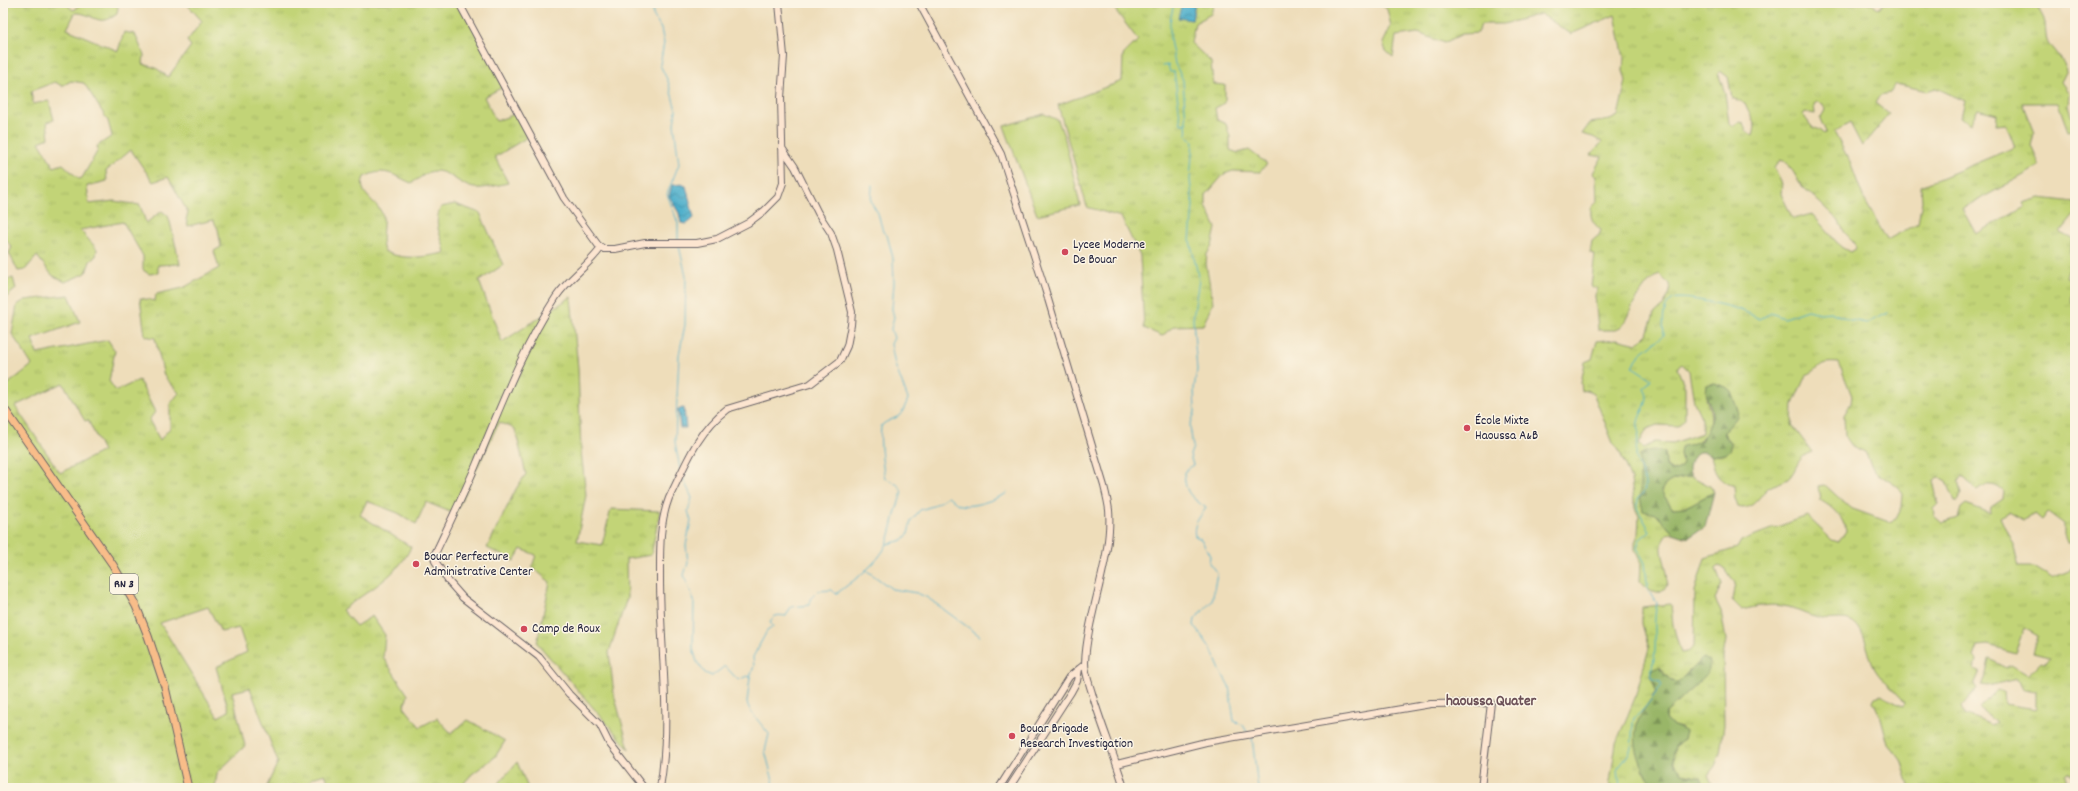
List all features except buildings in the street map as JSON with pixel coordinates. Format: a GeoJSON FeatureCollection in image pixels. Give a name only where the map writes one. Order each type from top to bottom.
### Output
{"type":"FeatureCollection","features":[{"type":"Feature","properties":{"kind":"main road","name":"RN 3"},"geometry":{"type":"LineString","coordinates":[[3,407],[113,565],[136,606],[148,636],[165,688],[188,788]]}},
{"type":"Feature","properties":{"kind":"street"},"geometry":{"type":"LineString","coordinates":[[459,3],[564,198],[601,248],[615,249],[657,242],[697,244],[717,239],[748,223],[764,211],[778,197],[783,183],[781,98],[784,42],[779,3]]}},
{"type":"Feature","properties":{"kind":"street"},"geometry":{"type":"LineString","coordinates":[[919,3],[1001,154],[1007,169],[1104,486],[1109,510],[1109,524],[1103,562],[1090,619],[1085,664],[1098,716],[1117,764],[1124,788]]}},
{"type":"Feature","properties":{"kind":"street"},"geometry":{"type":"LineString","coordinates":[[660,788],[664,759],[666,725],[660,594],[660,541],[665,509],[669,498],[701,435],[716,417],[727,409],[805,387],[818,379],[844,356],[851,325],[850,302],[831,233],[818,213],[795,167],[782,148]]}},
{"type":"Feature","properties":{"kind":"street"},"geometry":{"type":"LineString","coordinates":[[601,248],[593,260],[570,280],[557,296],[526,349],[475,467],[434,556],[435,561],[449,582],[463,598],[539,658],[569,694],[600,725],[610,743],[644,788]]}},
{"type":"Feature","properties":{"kind":"street"},"geometry":{"type":"LineString","coordinates":[[999,788],[1069,677],[1085,664]]}},
{"type":"Feature","properties":{"kind":"street"},"geometry":{"type":"LineString","coordinates":[[1009,788],[1077,681],[1079,669]]}},
{"type":"Feature","properties":{"kind":"street"},"geometry":{"type":"LineString","coordinates":[[1117,764],[1206,742],[1431,704],[1491,703],[1481,788]]}},
{"type":"Feature","properties":{"kind":"street"},"geometry":{"type":"LineString","coordinates":[[1042,718],[1049,723]]}},
{"type":"Feature","properties":{"kind":"green space"},"geometry":{"type":"Polygon","coordinates":[[[3,3],[65,3],[73,10],[76,9],[79,3],[116,3],[118,7],[117,14],[110,18],[100,20],[81,13],[75,13],[67,29],[118,51],[124,32],[135,34],[144,55],[143,64],[156,68],[168,77],[191,46],[187,41],[202,21],[186,3],[461,3],[505,86],[484,97],[496,121],[518,113],[531,135],[495,157],[508,183],[475,188],[469,187],[447,174],[435,171],[429,172],[411,183],[388,173],[377,172],[364,177],[362,184],[363,189],[381,211],[383,217],[382,243],[384,251],[399,256],[421,257],[445,253],[438,230],[437,219],[441,207],[455,204],[480,213],[503,265],[479,281],[502,342],[571,297],[578,368],[581,451],[586,495],[577,541],[602,545],[611,509],[660,511],[651,555],[626,559],[627,598],[609,652],[614,694],[629,749],[537,643],[550,582],[532,567],[536,555],[521,549],[514,561],[487,548],[516,489],[526,474],[515,429],[499,422],[455,514],[426,502],[416,524],[398,513],[367,501],[360,515],[411,547],[390,575],[342,610],[356,626],[372,616],[385,635],[383,657],[408,695],[404,707],[420,727],[437,718],[451,733],[468,720],[505,741],[495,757],[472,774],[464,783],[471,788],[331,788],[325,774],[312,778],[305,788],[295,784],[291,788],[266,788],[278,762],[250,688],[232,692],[245,746],[217,773],[215,788],[3,788],[3,378],[8,384],[32,365],[12,334],[17,305],[25,300],[69,295],[80,322],[32,339],[37,354],[108,340],[115,351],[109,381],[116,391],[139,380],[155,412],[149,420],[160,440],[170,428],[170,404],[179,393],[164,376],[155,338],[145,336],[140,298],[155,301],[156,294],[183,288],[219,268],[214,251],[221,247],[218,229],[213,220],[188,226],[186,219],[188,213],[168,177],[153,182],[131,150],[106,171],[107,181],[87,186],[89,204],[114,201],[140,205],[146,223],[162,211],[168,216],[180,264],[158,265],[158,273],[149,274],[143,270],[143,256],[123,222],[80,230],[97,249],[96,256],[90,261],[86,273],[65,282],[52,275],[37,256],[25,270],[18,271],[9,253],[12,247],[3,236],[3,3]],[[71,81],[62,86],[55,82],[31,91],[33,104],[49,101],[54,120],[47,122],[49,138],[39,142],[54,167],[63,164],[79,179],[82,178],[98,150],[97,146],[112,136],[108,121],[84,83],[71,81]],[[63,383],[15,406],[60,473],[103,451],[88,420],[85,421],[63,383]],[[208,607],[160,623],[218,717],[229,711],[216,667],[247,652],[239,628],[221,632],[208,607]]]}},
{"type":"Feature","properties":{"kind":"green space"},"geometry":{"type":"Polygon","coordinates":[[[1110,3],[1182,3],[1179,17],[1192,20],[1195,3],[1214,3],[1211,14],[1195,23],[1191,43],[1211,62],[1213,84],[1225,85],[1225,103],[1215,108],[1217,120],[1226,124],[1230,137],[1230,150],[1238,153],[1249,150],[1267,164],[1260,172],[1233,171],[1224,174],[1206,195],[1206,206],[1216,228],[1212,246],[1207,254],[1206,264],[1213,303],[1203,325],[1174,326],[1162,336],[1144,328],[1140,256],[1121,217],[1087,207],[1058,105],[1122,81],[1123,55],[1138,40],[1110,3]]]}},
{"type":"Feature","properties":{"kind":"green space"},"geometry":{"type":"Polygon","coordinates":[[[1379,3],[1872,3],[1879,9],[1884,3],[2037,3],[2044,20],[2048,42],[2067,70],[2061,82],[2069,93],[2068,105],[2075,129],[2068,131],[2058,103],[2022,103],[2034,133],[2031,146],[2040,166],[1962,209],[1976,234],[2025,207],[2023,203],[2040,198],[2075,202],[2075,214],[2060,233],[2072,239],[2069,254],[2072,260],[2066,277],[2074,279],[2071,302],[2075,302],[2075,541],[2067,542],[2064,536],[2064,524],[2048,512],[2042,520],[2035,514],[2023,520],[2009,512],[2000,517],[2014,548],[2019,567],[2034,567],[2052,578],[2071,570],[2075,564],[2075,776],[2068,772],[2065,774],[2067,784],[2054,788],[1910,788],[1901,760],[1888,744],[1881,718],[1873,701],[1875,697],[1881,695],[1903,706],[1905,703],[1878,674],[1872,663],[1866,641],[1857,626],[1853,622],[1846,619],[1819,618],[1788,607],[1777,605],[1753,607],[1742,610],[1732,600],[1735,583],[1725,568],[1718,566],[1716,569],[1722,584],[1715,599],[1721,611],[1726,640],[1723,657],[1724,725],[1720,753],[1715,766],[1708,775],[1714,788],[1705,788],[1701,777],[1682,773],[1673,762],[1676,746],[1684,739],[1682,728],[1669,725],[1665,719],[1666,713],[1706,675],[1698,662],[1678,682],[1671,681],[1659,667],[1651,677],[1656,691],[1638,721],[1643,769],[1654,788],[1609,788],[1616,743],[1635,698],[1649,648],[1642,624],[1642,607],[1671,604],[1673,625],[1681,653],[1688,652],[1694,647],[1695,591],[1705,558],[1737,548],[1741,541],[1807,516],[1832,540],[1838,542],[1846,531],[1845,526],[1840,516],[1820,500],[1818,486],[1825,485],[1850,508],[1889,522],[1896,519],[1902,507],[1903,493],[1898,487],[1874,471],[1865,452],[1852,446],[1845,436],[1844,415],[1851,403],[1852,396],[1839,363],[1826,363],[1806,375],[1793,404],[1792,425],[1812,452],[1800,460],[1788,479],[1772,485],[1752,505],[1743,508],[1738,507],[1735,499],[1734,486],[1723,481],[1717,475],[1711,456],[1726,454],[1726,438],[1723,432],[1737,417],[1730,391],[1714,383],[1706,399],[1710,409],[1711,418],[1710,426],[1707,432],[1696,443],[1680,454],[1683,464],[1679,469],[1672,471],[1666,466],[1665,453],[1656,514],[1673,533],[1666,534],[1662,544],[1662,551],[1668,578],[1664,589],[1658,592],[1650,591],[1646,588],[1640,581],[1641,563],[1635,550],[1635,542],[1638,535],[1639,516],[1635,508],[1631,480],[1621,455],[1613,443],[1594,395],[1587,390],[1582,391],[1581,383],[1585,362],[1592,359],[1597,341],[1617,339],[1637,344],[1647,334],[1654,314],[1664,305],[1670,292],[1669,284],[1659,274],[1653,278],[1642,291],[1622,327],[1616,330],[1598,330],[1595,295],[1598,288],[1591,287],[1595,254],[1590,253],[1592,241],[1599,235],[1601,230],[1593,220],[1591,208],[1597,202],[1596,176],[1593,173],[1602,157],[1591,155],[1602,142],[1593,137],[1582,134],[1590,123],[1610,120],[1618,116],[1626,81],[1623,70],[1624,58],[1615,15],[1571,34],[1541,14],[1504,24],[1481,24],[1478,33],[1462,34],[1444,43],[1418,33],[1396,36],[1393,57],[1386,51],[1383,43],[1391,26],[1387,9],[1379,3]],[[1720,71],[1718,73],[1725,93],[1729,123],[1734,126],[1739,122],[1743,123],[1747,132],[1753,136],[1755,126],[1745,103],[1732,98],[1728,77],[1720,71]],[[1896,84],[1890,93],[1880,95],[1875,103],[1889,114],[1862,146],[1850,123],[1834,132],[1849,160],[1864,199],[1887,240],[1918,223],[1922,201],[1921,186],[2015,147],[2006,124],[1996,125],[1997,114],[1978,109],[1970,124],[1961,117],[1965,101],[1936,88],[1927,91],[1896,84]],[[1817,102],[1814,104],[1815,114],[1805,112],[1803,115],[1812,127],[1824,134],[1826,132],[1820,119],[1825,110],[1823,104],[1817,102]],[[1780,160],[1774,168],[1782,184],[1781,194],[1793,219],[1812,214],[1841,247],[1850,252],[1856,249],[1855,243],[1845,233],[1838,220],[1802,186],[1787,162],[1780,160]],[[1682,364],[1677,368],[1685,387],[1685,418],[1678,426],[1657,425],[1647,429],[1639,444],[1644,448],[1655,442],[1673,443],[1702,433],[1702,419],[1694,402],[1689,371],[1682,364]],[[1962,476],[1958,481],[1961,494],[1958,501],[1955,501],[1947,482],[1938,477],[1933,480],[1938,504],[1933,509],[1934,516],[1942,523],[1958,518],[1961,508],[1966,504],[1990,513],[1991,507],[2003,499],[2004,492],[1998,487],[1991,485],[1980,487],[1977,490],[1962,476]],[[2024,628],[2015,653],[1988,645],[1977,646],[1973,657],[1976,660],[1974,669],[1980,671],[1974,685],[1977,688],[1961,707],[1964,714],[1992,725],[1997,722],[1979,708],[1997,690],[2003,692],[2004,704],[2036,709],[2036,691],[2023,690],[2018,679],[1988,686],[1981,685],[1985,679],[1989,659],[2007,668],[2011,665],[2028,675],[2040,662],[2045,663],[2049,658],[2033,654],[2038,636],[2024,628]]]}},
{"type":"Feature","properties":{"kind":"green space"},"geometry":{"type":"Polygon","coordinates":[[[1044,114],[1058,120],[1065,139],[1080,205],[1037,215],[1004,126],[1044,114]]]}},
{"type":"Feature","properties":{"kind":"green space"},"geometry":{"type":"Polygon","coordinates":[[[13,278],[16,289],[3,300],[3,281],[13,278]]]}},
{"type":"Feature","properties":{"kind":"green space"},"geometry":{"type":"Polygon","coordinates":[[[1714,383],[1726,387],[1731,391],[1738,411],[1737,417],[1724,432],[1726,438],[1731,442],[1731,449],[1726,454],[1711,456],[1705,452],[1698,452],[1689,466],[1691,476],[1670,481],[1661,491],[1672,508],[1686,507],[1714,492],[1705,527],[1688,538],[1673,533],[1656,514],[1643,511],[1640,497],[1640,455],[1656,450],[1665,453],[1666,466],[1672,471],[1679,469],[1683,464],[1680,454],[1681,447],[1701,441],[1710,425],[1712,414],[1706,390],[1707,385],[1714,383]]]}},
{"type":"Feature","properties":{"kind":"green space"},"geometry":{"type":"Polygon","coordinates":[[[1691,476],[1710,486],[1714,492],[1686,507],[1672,508],[1661,491],[1670,481],[1691,476]]]}},
{"type":"Feature","properties":{"kind":"green space"},"geometry":{"type":"Polygon","coordinates":[[[1703,658],[1709,662],[1709,669],[1706,675],[1666,713],[1665,719],[1669,724],[1686,732],[1684,739],[1676,746],[1673,762],[1682,773],[1701,777],[1705,788],[1654,788],[1638,756],[1635,739],[1638,721],[1656,691],[1651,676],[1652,670],[1658,667],[1671,681],[1678,682],[1703,658]]]}},
{"type":"Feature","properties":{"kind":"green space"},"geometry":{"type":"Polygon","coordinates":[[[517,762],[528,788],[495,788],[517,762]]]}},
{"type":"Feature","properties":{"kind":"water"},"geometry":{"type":"Polygon","coordinates":[[[1182,3],[1195,3],[1192,20],[1178,18],[1182,3]]]}},
{"type":"Feature","properties":{"kind":"water"},"geometry":{"type":"Polygon","coordinates":[[[683,184],[686,186],[694,218],[687,224],[681,223],[679,213],[669,196],[672,185],[683,184]]]}},
{"type":"Feature","properties":{"kind":"water"},"geometry":{"type":"Polygon","coordinates":[[[684,408],[686,428],[680,428],[678,409],[684,408]]]}},
{"type":"Feature","properties":{"kind":"waterway"},"geometry":{"type":"LineString","coordinates":[[653,3],[653,15],[661,29],[664,43],[660,65],[668,81],[676,110],[674,124],[679,164],[667,194],[678,223],[678,241]]}},
{"type":"Feature","properties":{"kind":"waterway"},"geometry":{"type":"LineString","coordinates":[[1174,3],[1170,21],[1170,40],[1175,64],[1183,80],[1187,137],[1193,141],[1190,180],[1193,205],[1190,241],[1199,279],[1193,319],[1197,370],[1194,389],[1195,412],[1190,426],[1193,447],[1190,455],[1193,465],[1184,472],[1189,493],[1206,508],[1199,518],[1194,532],[1195,536],[1201,539],[1210,556],[1209,563],[1217,573],[1212,601],[1195,619],[1194,625],[1211,649],[1229,686],[1234,721],[1243,725],[1247,732]]}},
{"type":"Feature","properties":{"kind":"waterway"},"geometry":{"type":"LineString","coordinates":[[1162,66],[1168,65],[1170,72],[1174,72],[1181,124],[1187,123]]}},
{"type":"Feature","properties":{"kind":"waterway"},"geometry":{"type":"LineString","coordinates":[[775,788],[765,751],[769,734],[751,712],[747,703],[750,677],[754,666],[753,657],[767,631],[773,627],[770,622],[775,616],[786,616],[791,607],[810,605],[810,599],[818,591],[832,590],[836,594],[864,572],[877,559],[883,552],[890,536],[901,494],[900,488],[885,478],[880,434],[882,425],[899,416],[908,399],[895,365],[891,344],[894,338],[891,329],[894,317],[892,309],[894,283],[893,258],[887,235],[883,232],[878,213],[871,202],[872,185]]}},
{"type":"Feature","properties":{"kind":"waterway"},"geometry":{"type":"LineString","coordinates":[[679,246],[686,276],[685,325],[679,355],[675,442],[680,469]]}},
{"type":"Feature","properties":{"kind":"waterway"},"geometry":{"type":"LineString","coordinates":[[1620,788],[1618,768],[1631,749],[1634,718],[1645,707],[1662,685],[1660,681],[1652,678],[1655,653],[1655,621],[1657,603],[1648,591],[1645,563],[1637,548],[1639,540],[1650,531],[1637,508],[1638,498],[1643,493],[1645,482],[1637,459],[1636,448],[1639,434],[1639,417],[1647,397],[1644,388],[1651,379],[1633,367],[1640,354],[1664,335],[1664,315],[1667,305],[1674,299],[1686,298],[1735,308],[1760,319],[1771,313],[1784,318],[1807,310],[1821,313],[1830,312],[1850,320],[1867,323],[1888,313]]}},
{"type":"Feature","properties":{"kind":"waterway"},"geometry":{"type":"LineString","coordinates":[[682,476],[692,498],[688,511],[691,521],[686,545],[688,563],[684,575],[694,601],[693,649],[697,662],[705,673],[712,676],[725,666],[738,680],[747,676],[750,677]]}},
{"type":"Feature","properties":{"kind":"waterway"},"geometry":{"type":"LineString","coordinates":[[887,544],[903,540],[908,534],[911,521],[920,510],[933,506],[948,496],[957,504],[966,506],[985,502],[1007,493]]}},
{"type":"Feature","properties":{"kind":"waterway"},"geometry":{"type":"LineString","coordinates":[[866,570],[892,589],[917,593],[928,598],[980,636]]}},
{"type":"Feature","properties":{"kind":"waterway"},"geometry":{"type":"LineString","coordinates":[[1252,737],[1258,788]]}},
{"type":"Feature","properties":{"kind":"place","name":"Lycee Moderne De Bouar"},"geometry":{"type":"Point","coordinates":[1065,252]}},
{"type":"Feature","properties":{"kind":"place","name":"École Mixte Haoussa A&B"},"geometry":{"type":"Point","coordinates":[1467,428]}},
{"type":"Feature","properties":{"kind":"place","name":"Bouar Perfecture Administrative Center"},"geometry":{"type":"Point","coordinates":[416,564]}},
{"type":"Feature","properties":{"kind":"place","name":"Camp de Roux"},"geometry":{"type":"Point","coordinates":[524,629]}},
{"type":"Feature","properties":{"kind":"place","name":"Bouar Brigade Research Investigation"},"geometry":{"type":"Point","coordinates":[1012,736]}},
{"type":"Feature","properties":{"kind":"district","name":"haoussa Quater"},"geometry":{"type":"Point","coordinates":[1491,702]}}]}
